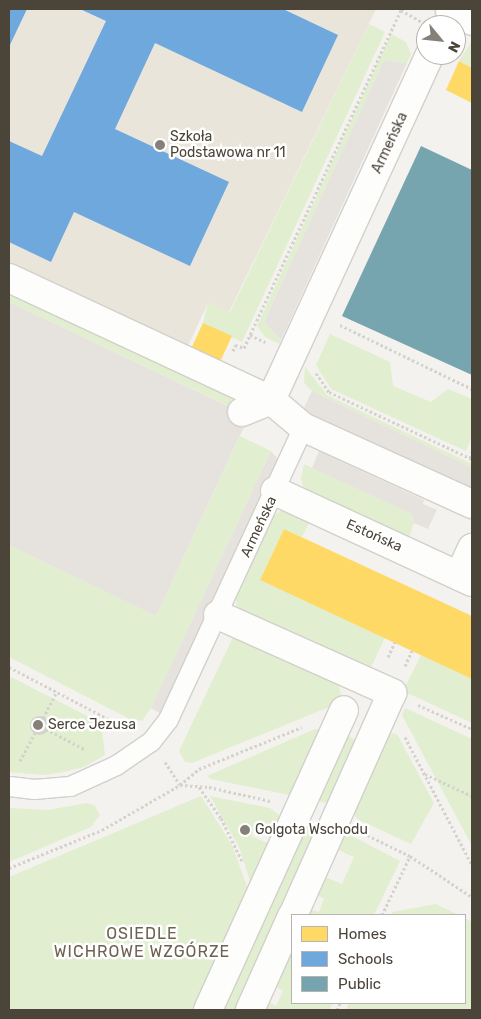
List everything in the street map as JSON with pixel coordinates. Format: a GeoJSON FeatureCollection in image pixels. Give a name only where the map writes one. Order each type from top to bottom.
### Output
{"type":"FeatureCollection","features":[{"type":"Feature","properties":{"kind":"street","name":"Armeńska"},"geometry":{"type":"LineString","coordinates":[[271,400],[425,65]]}},
{"type":"Feature","properties":{"kind":"street"},"geometry":{"type":"LineString","coordinates":[[9,278],[220,378],[271,400],[304,427],[472,504]]}},
{"type":"Feature","properties":{"kind":"street"},"geometry":{"type":"LineString","coordinates":[[242,412],[271,400]]}},
{"type":"Feature","properties":{"kind":"street","name":"Estońska"},"geometry":{"type":"LineString","coordinates":[[275,491],[466,579]]}},
{"type":"Feature","properties":{"kind":"street"},"geometry":{"type":"LineString","coordinates":[[466,579],[472,548]]}},
{"type":"Feature","properties":{"kind":"street"},"geometry":{"type":"LineString","coordinates":[[218,615],[388,705],[293,914]]}},
{"type":"Feature","properties":{"kind":"street"},"geometry":{"type":"LineString","coordinates":[[208,1010],[344,710]]}},
{"type":"Feature","properties":{"kind":"street"},"geometry":{"type":"LineString","coordinates":[[250,1010],[291,918]]}},
{"type":"Feature","properties":{"kind":"lane","name":"Armeńska"},"geometry":{"type":"LineString","coordinates":[[9,786],[34,789],[70,786],[116,765],[151,741],[168,719],[304,427]]}},
{"type":"Feature","properties":{"kind":"path"},"geometry":{"type":"LineString","coordinates":[[220,378],[235,345],[244,348],[401,9],[432,15]]}},
{"type":"Feature","properties":{"kind":"path"},"geometry":{"type":"LineString","coordinates":[[330,321],[472,388]]}},
{"type":"Feature","properties":{"kind":"path"},"geometry":{"type":"LineString","coordinates":[[315,371],[329,392],[471,458],[472,452]]}},
{"type":"Feature","properties":{"kind":"path"},"geometry":{"type":"LineString","coordinates":[[9,668],[151,741],[180,785]]}},
{"type":"Feature","properties":{"kind":"path"},"geometry":{"type":"LineString","coordinates":[[46,729],[43,718],[57,692]]}},
{"type":"Feature","properties":{"kind":"path"},"geometry":{"type":"LineString","coordinates":[[388,705],[472,729]]}},
{"type":"Feature","properties":{"kind":"path"},"geometry":{"type":"LineString","coordinates":[[388,705],[472,865]]}},
{"type":"Feature","properties":{"kind":"path"},"geometry":{"type":"LineString","coordinates":[[9,868],[102,830],[180,785],[199,769],[344,710]]}},
{"type":"Feature","properties":{"kind":"path"},"geometry":{"type":"LineString","coordinates":[[35,733],[30,726],[31,721],[43,718]]}},
{"type":"Feature","properties":{"kind":"path"},"geometry":{"type":"LineString","coordinates":[[18,766],[35,733],[46,729],[116,765]]}},
{"type":"Feature","properties":{"kind":"path"},"geometry":{"type":"LineString","coordinates":[[424,774],[472,796]]}},
{"type":"Feature","properties":{"kind":"path"},"geometry":{"type":"LineString","coordinates":[[199,786],[237,849],[256,905]]}},
{"type":"Feature","properties":{"kind":"path"},"geometry":{"type":"LineString","coordinates":[[382,914],[410,856]]}},
{"type":"Feature","properties":{"kind":"shaded area","name":"Szkoła Podstawowa nr 11"},"geometry":{"type":"Polygon","coordinates":[[[9,9],[376,9],[229,312],[208,303],[186,350],[9,266],[9,9]]]}},
{"type":"Feature","properties":{"kind":"shaded area"},"geometry":{"type":"Polygon","coordinates":[[[384,60],[407,63],[281,340],[264,322],[384,60]]]}},
{"type":"Feature","properties":{"kind":"shaded area"},"geometry":{"type":"Polygon","coordinates":[[[9,302],[249,416],[156,616],[9,545],[9,302]]]}},
{"type":"Feature","properties":{"kind":"shaded area"},"geometry":{"type":"Polygon","coordinates":[[[312,391],[472,468],[472,491],[303,410],[312,391]]]}},
{"type":"Feature","properties":{"kind":"shaded area"},"geometry":{"type":"Polygon","coordinates":[[[271,451],[279,460],[161,714],[151,708],[271,451]]]}},
{"type":"Feature","properties":{"kind":"shaded area"},"geometry":{"type":"Polygon","coordinates":[[[319,451],[424,500],[423,504],[437,510],[428,529],[414,523],[412,514],[312,468],[319,451]]]}},
{"type":"Feature","properties":{"kind":"green space"},"geometry":{"type":"Polygon","coordinates":[[[369,24],[385,32],[242,342],[203,323],[208,303],[230,312],[369,24]]]}},
{"type":"Feature","properties":{"kind":"green space"},"geometry":{"type":"Polygon","coordinates":[[[391,34],[406,42],[411,54],[407,63],[384,60],[264,322],[281,340],[279,344],[265,337],[257,326],[391,34]]]}},
{"type":"Feature","properties":{"kind":"green space"},"geometry":{"type":"Polygon","coordinates":[[[472,41],[472,68],[466,65],[466,50],[472,41]]]}},
{"type":"Feature","properties":{"kind":"green space"},"geometry":{"type":"Polygon","coordinates":[[[9,292],[231,397],[231,407],[9,302],[9,292]]]}},
{"type":"Feature","properties":{"kind":"green space"},"geometry":{"type":"Polygon","coordinates":[[[330,334],[390,362],[393,386],[431,402],[448,389],[472,399],[472,436],[466,451],[331,389],[316,365],[330,334]]]}},
{"type":"Feature","properties":{"kind":"green space"},"geometry":{"type":"Polygon","coordinates":[[[305,367],[327,395],[472,464],[472,468],[312,391],[304,383],[305,367]]]}},
{"type":"Feature","properties":{"kind":"green space"},"geometry":{"type":"Polygon","coordinates":[[[240,436],[271,451],[151,708],[142,721],[130,719],[9,657],[9,545],[156,616],[240,436]]]}},
{"type":"Feature","properties":{"kind":"green space"},"geometry":{"type":"Polygon","coordinates":[[[304,464],[412,514],[414,523],[408,541],[304,491],[301,478],[304,464]]]}},
{"type":"Feature","properties":{"kind":"green space"},"geometry":{"type":"Polygon","coordinates":[[[282,509],[311,519],[302,537],[284,529],[260,580],[385,638],[369,671],[237,610],[236,599],[273,517],[282,509]]]}},
{"type":"Feature","properties":{"kind":"green space"},"geometry":{"type":"Polygon","coordinates":[[[235,633],[338,683],[341,695],[334,705],[192,763],[185,762],[179,751],[235,633]]]}},
{"type":"Feature","properties":{"kind":"green space"},"geometry":{"type":"Polygon","coordinates":[[[421,655],[472,679],[472,723],[403,691],[421,655]]]}},
{"type":"Feature","properties":{"kind":"green space"},"geometry":{"type":"Polygon","coordinates":[[[9,676],[101,723],[105,755],[84,767],[64,772],[44,775],[9,772],[9,676]]]}},
{"type":"Feature","properties":{"kind":"green space"},"geometry":{"type":"Polygon","coordinates":[[[405,708],[472,739],[472,846],[402,715],[405,708]]]}},
{"type":"Feature","properties":{"kind":"green space"},"geometry":{"type":"Polygon","coordinates":[[[315,729],[325,730],[294,796],[211,779],[207,776],[315,729]]]}},
{"type":"Feature","properties":{"kind":"green space"},"geometry":{"type":"Polygon","coordinates":[[[390,733],[397,734],[434,803],[411,844],[357,819],[353,812],[390,733]]]}},
{"type":"Feature","properties":{"kind":"green space"},"geometry":{"type":"Polygon","coordinates":[[[346,735],[356,740],[328,803],[321,802],[318,799],[346,735]]]}},
{"type":"Feature","properties":{"kind":"green space"},"geometry":{"type":"Polygon","coordinates":[[[201,796],[232,845],[250,895],[199,1010],[9,1010],[9,877],[201,796]]]}},
{"type":"Feature","properties":{"kind":"green space"},"geometry":{"type":"Polygon","coordinates":[[[210,796],[270,808],[278,814],[280,820],[275,840],[254,830],[251,836],[273,845],[253,890],[239,847],[210,796]]]}},
{"type":"Feature","properties":{"kind":"green space"},"geometry":{"type":"Polygon","coordinates":[[[87,803],[95,806],[100,815],[91,827],[9,862],[9,808],[48,810],[87,803]]]}},
{"type":"Feature","properties":{"kind":"green space"},"geometry":{"type":"Polygon","coordinates":[[[312,823],[317,828],[238,1010],[218,1010],[305,824],[312,823]]]}},
{"type":"Feature","properties":{"kind":"green space"},"geometry":{"type":"Polygon","coordinates":[[[343,835],[350,835],[400,861],[374,914],[306,914],[309,909],[319,912],[324,899],[315,894],[323,876],[342,884],[354,857],[336,849],[343,835]]]}},
{"type":"Feature","properties":{"kind":"green space"},"geometry":{"type":"Polygon","coordinates":[[[436,904],[457,914],[391,914],[392,912],[436,904]]]}},
{"type":"Feature","properties":{"kind":"green space"},"geometry":{"type":"Polygon","coordinates":[[[466,919],[472,922],[472,1010],[346,1010],[349,1004],[466,1004],[466,919]]]}},
{"type":"Feature","properties":{"kind":"green space"},"geometry":{"type":"Polygon","coordinates":[[[291,947],[291,1004],[332,1004],[329,1010],[263,1010],[267,1001],[276,1006],[283,991],[274,986],[291,947]]]}},
{"type":"Feature","properties":{"kind":"building: Homes"},"geometry":{"type":"Polygon","coordinates":[[[457,65],[466,65],[472,68],[472,103],[446,90],[457,65]]]}},
{"type":"Feature","properties":{"kind":"building: Homes"},"geometry":{"type":"Polygon","coordinates":[[[203,323],[232,336],[219,364],[190,351],[203,323]]]}},
{"type":"Feature","properties":{"kind":"building: Homes"},"geometry":{"type":"Polygon","coordinates":[[[284,529],[472,616],[472,679],[260,580],[284,529]]]}},
{"type":"Feature","properties":{"kind":"building: Schools"},"geometry":{"type":"Polygon","coordinates":[[[9,9],[27,9],[9,47],[9,9]]]}},
{"type":"Feature","properties":{"kind":"building: Schools"},"geometry":{"type":"Polygon","coordinates":[[[80,9],[283,9],[338,35],[302,112],[155,43],[115,129],[229,182],[190,266],[74,212],[51,262],[9,242],[9,141],[42,156],[106,21],[80,9]]]}},
{"type":"Feature","properties":{"kind":"building: Public"},"geometry":{"type":"Polygon","coordinates":[[[421,146],[472,170],[472,375],[342,316],[421,146]]]}},
{"type":"Feature","properties":{"kind":"place","name":"Szkoła Podstawowa nr 11"},"geometry":{"type":"Point","coordinates":[160,145]}},
{"type":"Feature","properties":{"kind":"place","name":"Serce Jezusa"},"geometry":{"type":"Point","coordinates":[38,725]}},
{"type":"Feature","properties":{"kind":"place","name":"Golgota Wschodu"},"geometry":{"type":"Point","coordinates":[245,830]}},
{"type":"Feature","properties":{"kind":"district","name":"OSIEDLE WICHROWE WZGÓRZE"},"geometry":{"type":"Point","coordinates":[142,943]}}]}
